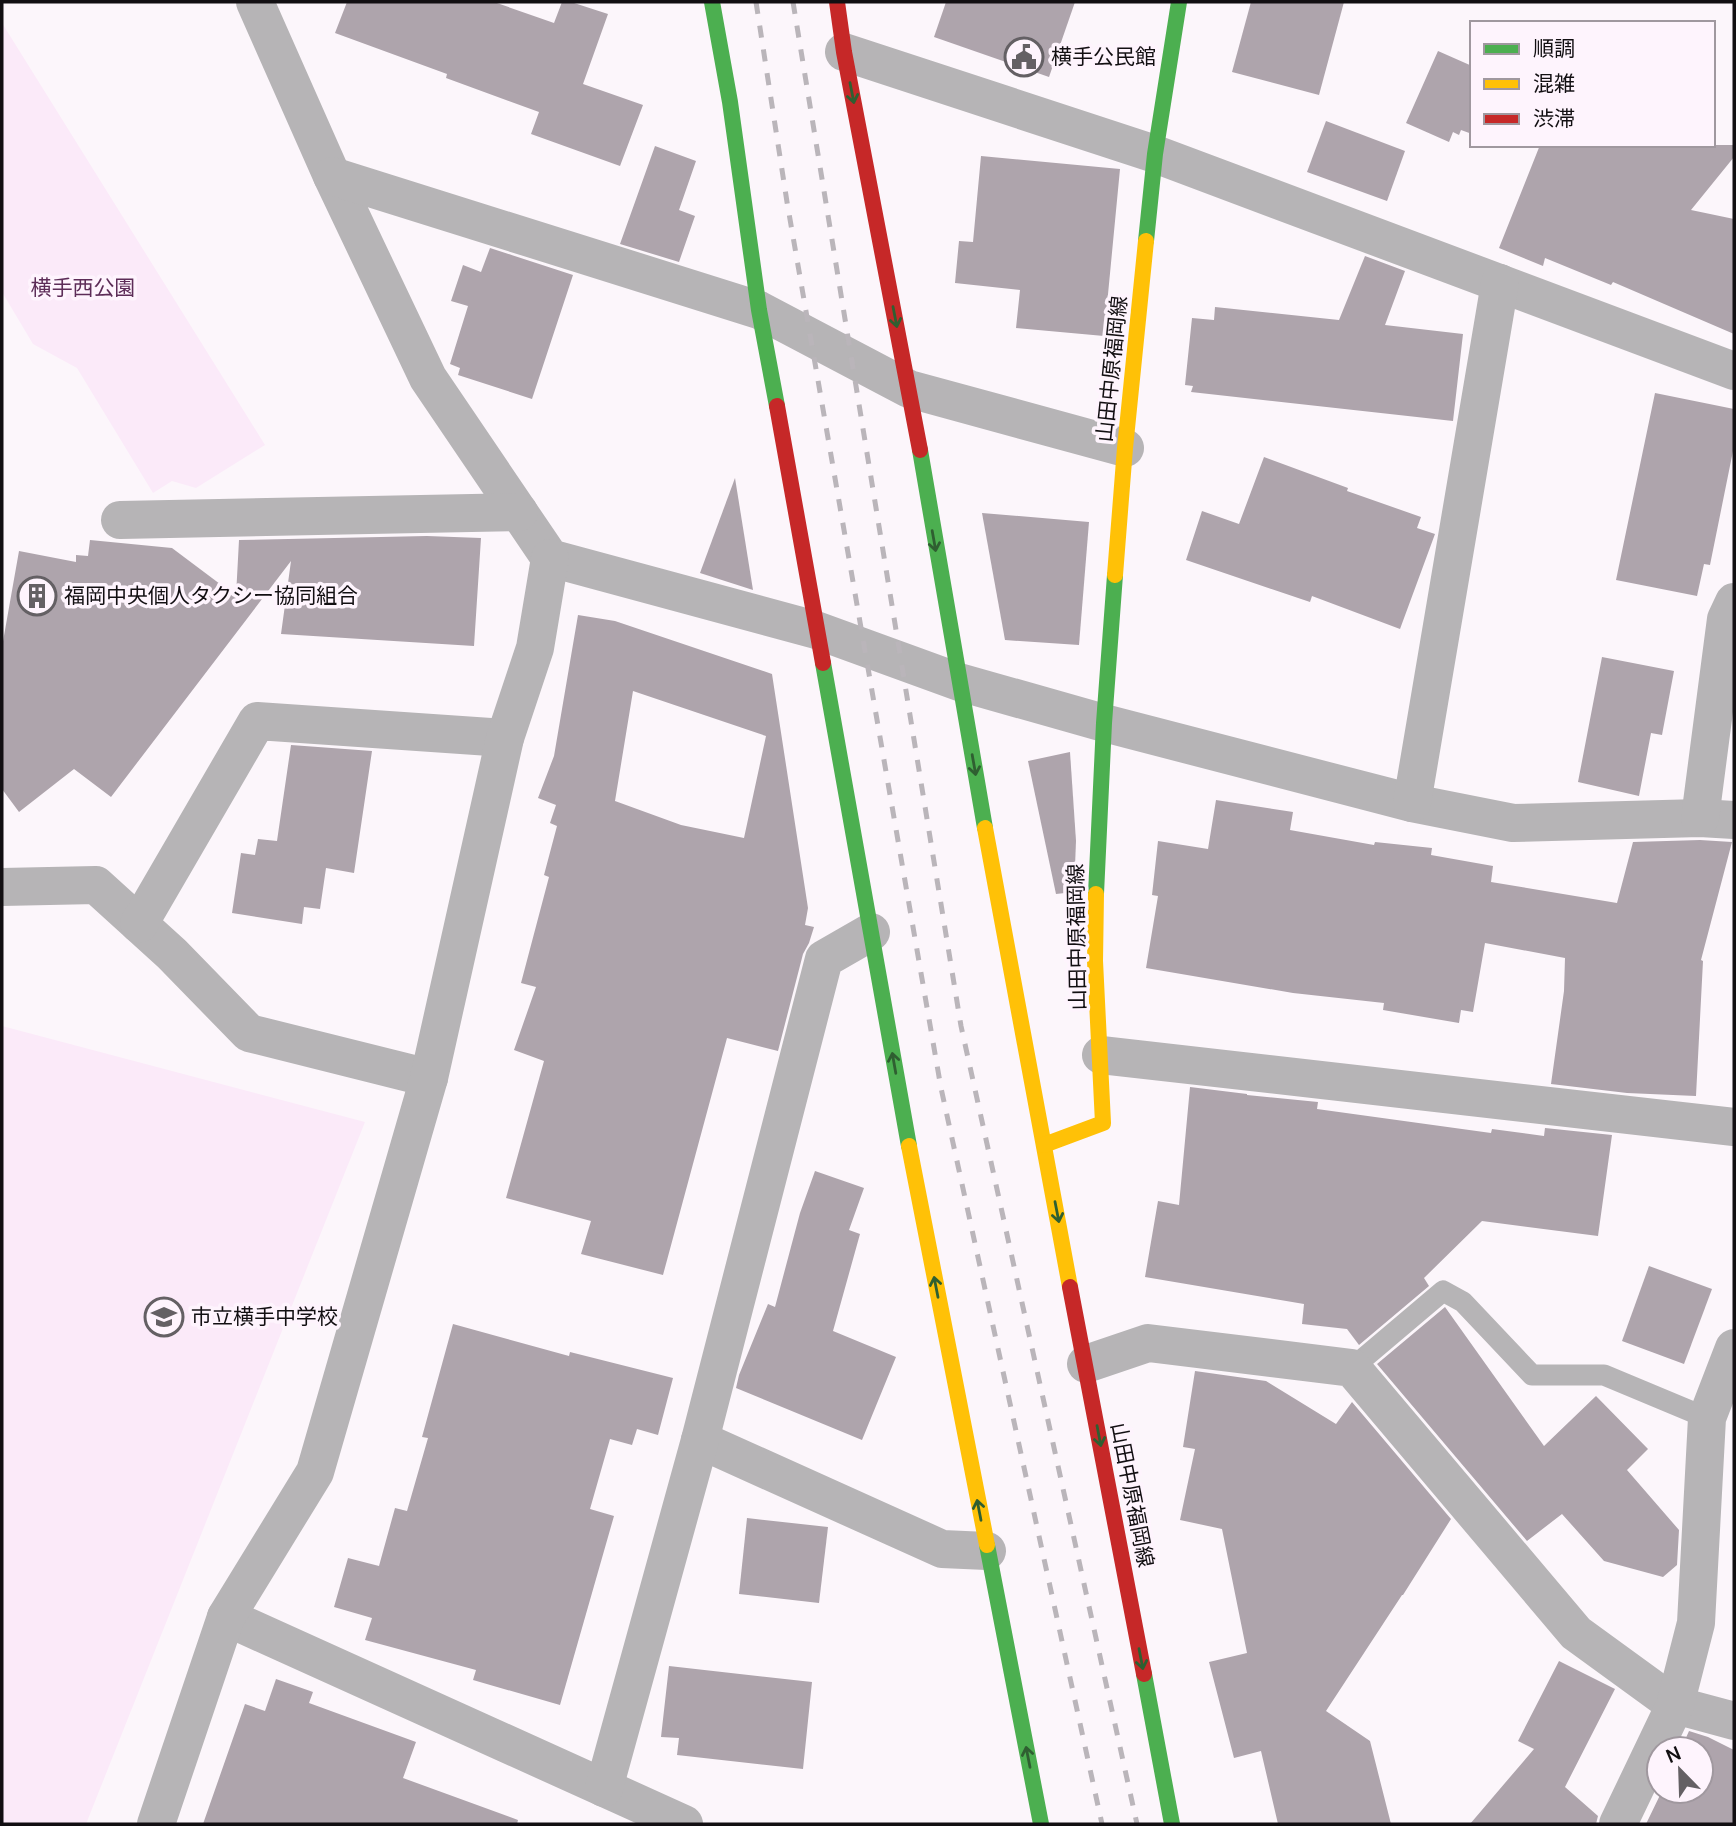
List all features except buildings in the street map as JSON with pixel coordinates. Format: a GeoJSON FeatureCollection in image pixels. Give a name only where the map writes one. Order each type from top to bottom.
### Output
{"type":"FeatureCollection","features":[{"type":"Feature","properties":{"kind":"street"},"geometry":{"type":"LineString","coordinates":[[255,2],[332,176],[428,377],[550,558],[816,630],[959,682],[1104,723],[1412,803],[1513,823],[1717,819],[1726,619],[1734,602]]}},
{"type":"Feature","properties":{"kind":"street"},"geometry":{"type":"LineString","coordinates":[[712,2],[730,102],[759,310],[898,1088],[1041,1824]]}},
{"type":"Feature","properties":{"kind":"street"},"geometry":{"type":"LineString","coordinates":[[836,2],[909,389],[999,909],[1044,1145]]}},
{"type":"Feature","properties":{"kind":"street","name":"山田中原福岡線"},"geometry":{"type":"LineString","coordinates":[[1172,1824],[1044,1145],[1102,1123],[1095,961],[1104,723],[1125,448],[1155,155],[1179,2]]}},
{"type":"Feature","properties":{"kind":"street"},"geometry":{"type":"LineString","coordinates":[[844,52],[1155,155],[1734,370]]}},
{"type":"Feature","properties":{"kind":"street"},"geometry":{"type":"LineString","coordinates":[[332,176],[759,310],[909,389],[1125,448]]}},
{"type":"Feature","properties":{"kind":"street"},"geometry":{"type":"LineString","coordinates":[[1412,803],[1500,283]]}},
{"type":"Feature","properties":{"kind":"street"},"geometry":{"type":"LineString","coordinates":[[120,520],[519,512]]}},
{"type":"Feature","properties":{"kind":"street"},"geometry":{"type":"LineString","coordinates":[[156,1824],[226,1617],[315,1472],[429,1078],[505,738],[535,648],[550,558]]}},
{"type":"Feature","properties":{"kind":"street"},"geometry":{"type":"LineString","coordinates":[[139,924],[257,721],[505,738]]}},
{"type":"Feature","properties":{"kind":"street"},"geometry":{"type":"LineString","coordinates":[[2,887],[96,885],[172,954],[249,1033],[429,1078]]}},
{"type":"Feature","properties":{"kind":"street"},"geometry":{"type":"LineString","coordinates":[[604,1788],[701,1440],[824,959],[871,933]]}},
{"type":"Feature","properties":{"kind":"street"},"geometry":{"type":"LineString","coordinates":[[1101,1055],[1734,1127]]}},
{"type":"Feature","properties":{"kind":"street"},"geometry":{"type":"LineString","coordinates":[[1086,1364],[1148,1343],[1352,1368],[1576,1633],[1675,1705],[1734,1721]]}},
{"type":"Feature","properties":{"kind":"street"},"geometry":{"type":"LineString","coordinates":[[1618,1824],[1675,1705],[1696,1623],[1707,1418],[1734,1348]]}},
{"type":"Feature","properties":{"kind":"street"},"geometry":{"type":"LineString","coordinates":[[701,1440],[942,1549],[987,1550]]}},
{"type":"Feature","properties":{"kind":"street"},"geometry":{"type":"LineString","coordinates":[[226,1617],[684,1824]]}},
{"type":"Feature","properties":{"kind":"lane"},"geometry":{"type":"LineString","coordinates":[[1352,1368],[1443,1291],[1463,1302],[1532,1375],[1604,1375],[1707,1418]]}},
{"type":"Feature","properties":{"kind":"green space","name":"横手西公園"},"geometry":{"type":"Polygon","coordinates":[[[2,23],[265,445],[196,488],[172,481],[153,493],[77,368],[33,344],[2,292],[2,23]]]}},
{"type":"Feature","properties":{"kind":"green space","name":"市立横手中学校"},"geometry":{"type":"Polygon","coordinates":[[[2,1026],[365,1122],[86,1824],[2,1824],[2,1026]]]}},
{"type":"Feature","properties":{"kind":"railway"},"geometry":{"type":"LineString","coordinates":[[756,2],[787,202],[941,1088],[1102,1824]]}},
{"type":"Feature","properties":{"kind":"railway"},"geometry":{"type":"LineString","coordinates":[[793,2],[961,1026],[1137,1824]]}},
{"type":"Feature","properties":{"kind":"traffic: fast"},"geometry":{"type":"LineString","coordinates":[[712,2],[730,102],[759,310],[777,406]]}},
{"type":"Feature","properties":{"kind":"traffic: fast"},"geometry":{"type":"LineString","coordinates":[[1146,241],[1155,154],[1179,2]]}},
{"type":"Feature","properties":{"kind":"traffic: fast"},"geometry":{"type":"LineString","coordinates":[[920,450],[985,828]]}},
{"type":"Feature","properties":{"kind":"traffic: fast"},"geometry":{"type":"LineString","coordinates":[[1096,894],[1104,723],[1115,575]]}},
{"type":"Feature","properties":{"kind":"traffic: fast"},"geometry":{"type":"LineString","coordinates":[[823,663],[909,1146]]}},
{"type":"Feature","properties":{"kind":"traffic: fast"},"geometry":{"type":"LineString","coordinates":[[987,1545],[1041,1824]]}},
{"type":"Feature","properties":{"kind":"traffic: fast"},"geometry":{"type":"LineString","coordinates":[[1144,1674],[1172,1824]]}},
{"type":"Feature","properties":{"kind":"traffic: slow"},"geometry":{"type":"LineString","coordinates":[[1115,575],[1146,241]]}},
{"type":"Feature","properties":{"kind":"traffic: slow"},"geometry":{"type":"LineString","coordinates":[[985,828],[1070,1287]]}},
{"type":"Feature","properties":{"kind":"traffic: slow"},"geometry":{"type":"LineString","coordinates":[[1044,1145],[1103,1123],[1095,961],[1096,894]]}},
{"type":"Feature","properties":{"kind":"traffic: slow"},"geometry":{"type":"LineString","coordinates":[[909,1146],[987,1545]]}},
{"type":"Feature","properties":{"kind":"traffic: jam"},"geometry":{"type":"LineString","coordinates":[[837,2],[844,52],[920,450]]}},
{"type":"Feature","properties":{"kind":"traffic: jam"},"geometry":{"type":"LineString","coordinates":[[777,406],[823,663]]}},
{"type":"Feature","properties":{"kind":"traffic: jam"},"geometry":{"type":"LineString","coordinates":[[1070,1287],[1144,1674]]}},
{"type":"Feature","properties":{"kind":"place","name":"横手公民館"},"geometry":{"type":"Point","coordinates":[1024,57]}},
{"type":"Feature","properties":{"kind":"place","name":"福岡中央個人タクシー協同組合"},"geometry":{"type":"Point","coordinates":[37,596]}},
{"type":"Feature","properties":{"kind":"place","name":"市立横手中学校"},"geometry":{"type":"Point","coordinates":[164,1317]}}]}
